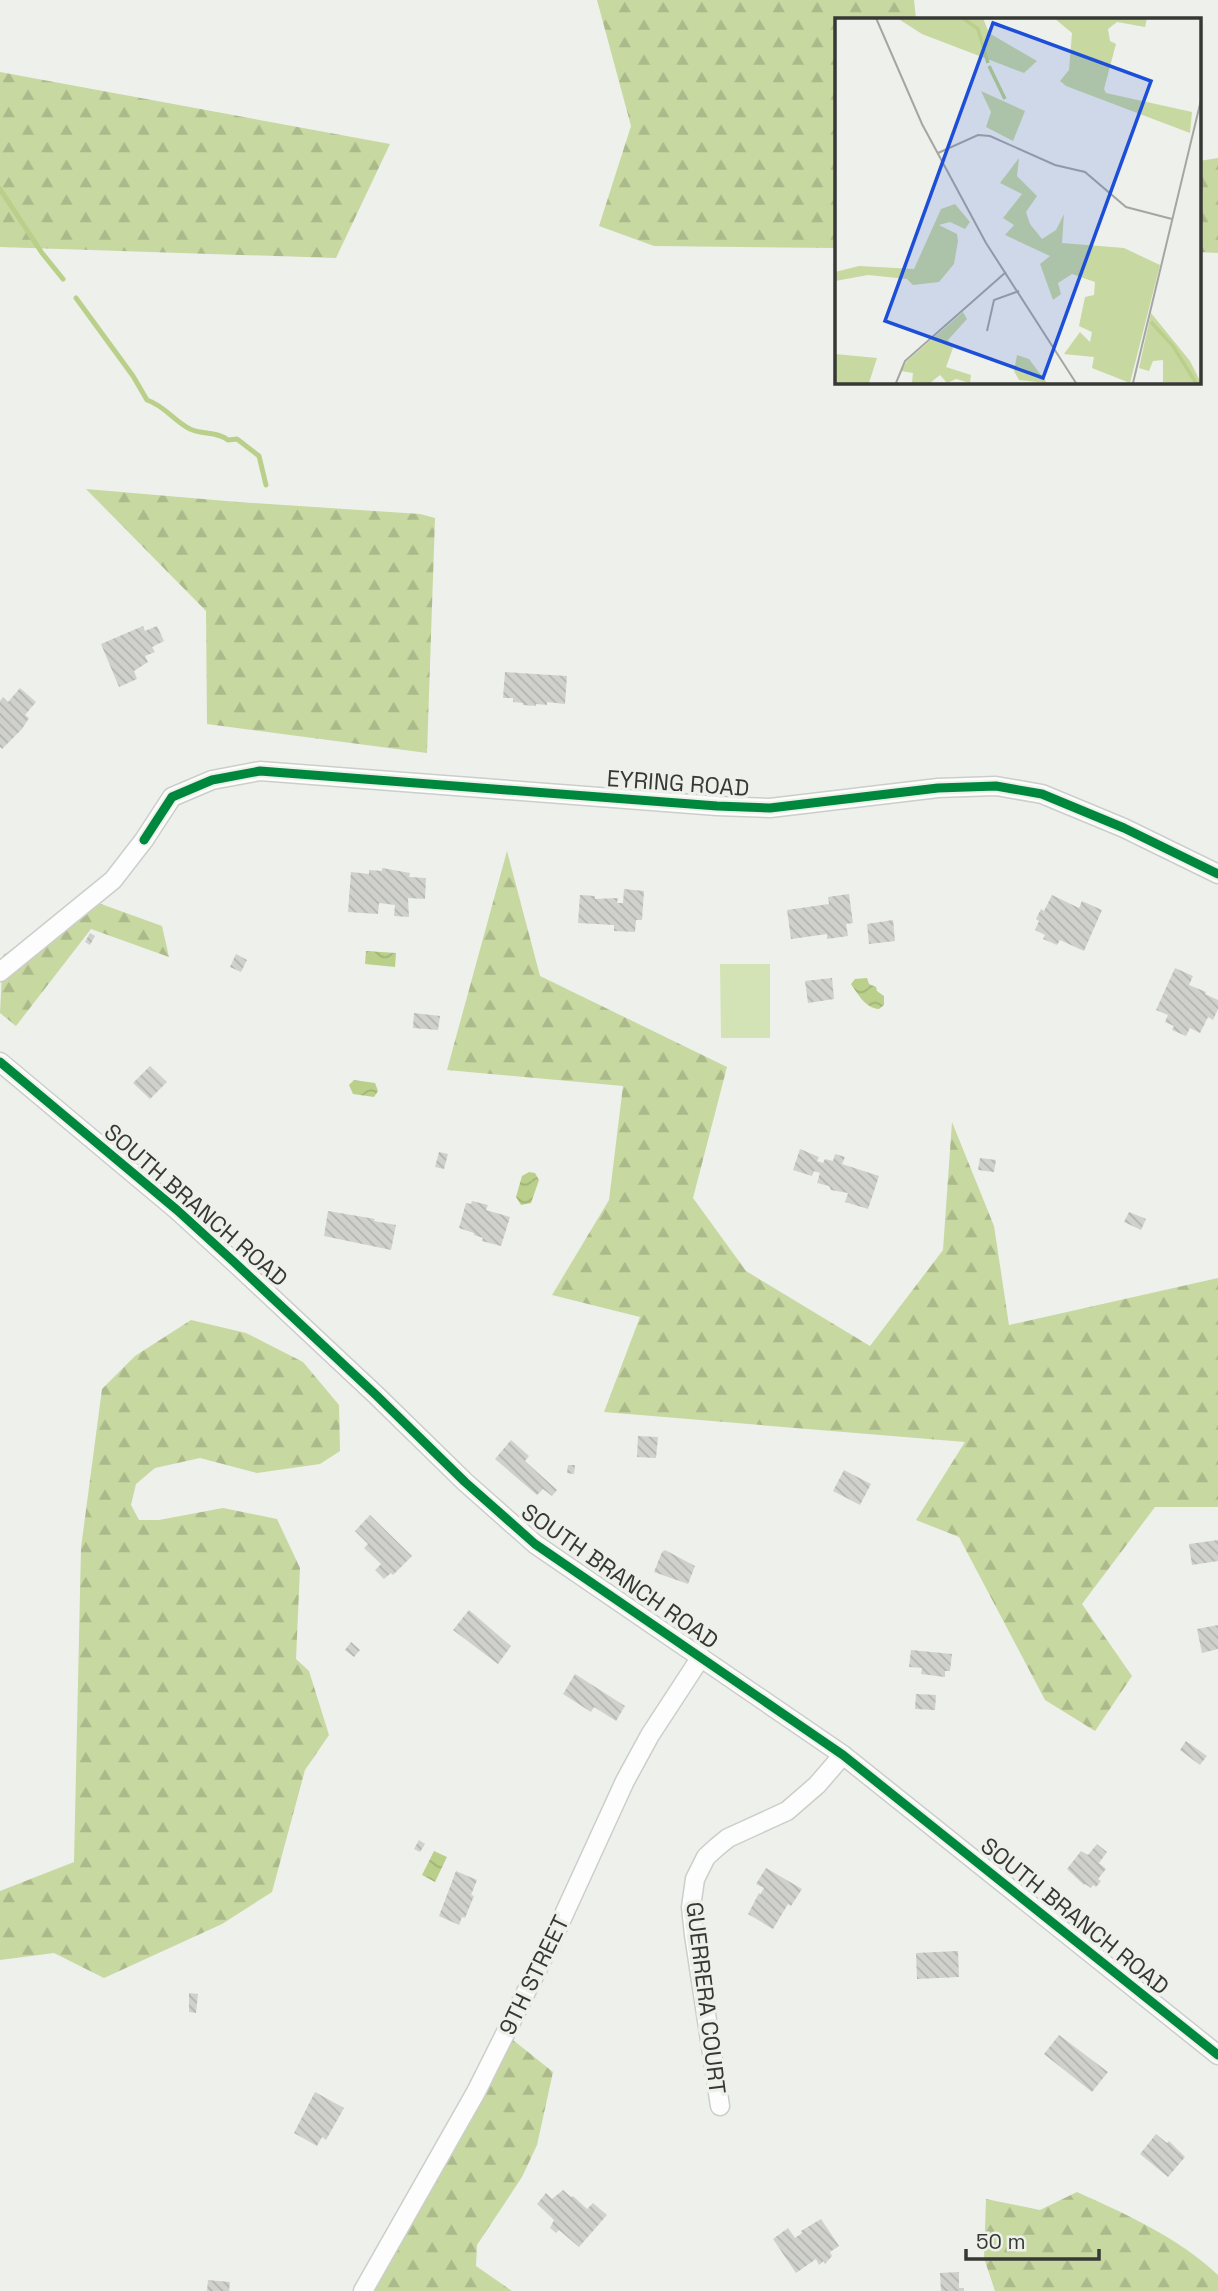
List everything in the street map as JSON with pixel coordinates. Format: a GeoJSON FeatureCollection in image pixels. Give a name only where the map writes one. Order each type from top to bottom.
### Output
{"type":"FeatureCollection","features":[{"type":"Feature","properties":{"kind":"street","name":"EYRING ROAD"},"geometry":{"type":"LineString","coordinates":[[0,972],[106,887],[144,840],[172,797],[212,780],[260,771],[770,808],[938,788],[996,786],[1042,794],[1124,828],[1218,874]]}},
{"type":"Feature","properties":{"kind":"street","name":"SOUTH BRANCH ROAD"},"geometry":{"type":"LineString","coordinates":[[0,1062],[177,1210],[376,1395],[465,1482],[535,1544],[843,1755],[1218,2055]]}},
{"type":"Feature","properties":{"kind":"street","name":"9TH STREET"},"geometry":{"type":"LineString","coordinates":[[363,2291],[476,2092],[554,1936],[625,1781],[650,1735],[701,1657]]}},
{"type":"Feature","properties":{"kind":"street","name":"GUERRERA COURT"},"geometry":{"type":"LineString","coordinates":[[720,2106],[694,1936],[691,1907],[695,1879],[706,1857],[717,1847],[728,1838],[787,1811],[817,1786],[843,1755]]}},
{"type":"Feature","properties":{"kind":"shaded area"},"geometry":{"type":"Polygon","coordinates":[[[720,964],[770,964],[770,1038],[721,1038],[720,964]]]}},
{"type":"Feature","properties":{"kind":"green space"},"geometry":{"type":"Polygon","coordinates":[[[597,0],[914,0],[916,18],[835,18],[835,248],[654,246],[599,226],[631,126],[597,0]]]}},
{"type":"Feature","properties":{"kind":"green space"},"geometry":{"type":"Polygon","coordinates":[[[0,72],[390,144],[336,258],[0,247],[0,72]]]}},
{"type":"Feature","properties":{"kind":"green space"},"geometry":{"type":"Polygon","coordinates":[[[1218,158],[1218,253],[1200,252],[1200,161],[1218,158]]]}},
{"type":"Feature","properties":{"kind":"green space"},"geometry":{"type":"Polygon","coordinates":[[[86,489],[420,514],[435,518],[427,753],[207,724],[206,611],[86,489]]]}},
{"type":"Feature","properties":{"kind":"green space"},"geometry":{"type":"Polygon","coordinates":[[[507,851],[540,976],[727,1067],[693,1198],[746,1271],[870,1346],[943,1250],[952,1122],[994,1226],[1009,1325],[1218,1278],[1218,1507],[1155,1507],[1082,1604],[1132,1676],[1095,1731],[1045,1700],[959,1537],[916,1520],[965,1442],[604,1412],[640,1317],[552,1295],[609,1200],[623,1086],[447,1070],[507,851]]]}},
{"type":"Feature","properties":{"kind":"green space"},"geometry":{"type":"Polygon","coordinates":[[[101,904],[162,926],[169,957],[91,929],[16,1026],[0,1013],[3,955],[101,904]]]}},
{"type":"Feature","properties":{"kind":"green space"},"geometry":{"type":"Polygon","coordinates":[[[191,1320],[246,1333],[303,1362],[339,1405],[340,1451],[320,1464],[257,1473],[200,1458],[155,1468],[136,1484],[131,1505],[139,1520],[159,1520],[223,1508],[277,1519],[300,1568],[296,1659],[309,1671],[329,1735],[305,1770],[272,1892],[222,1924],[104,1978],[54,1953],[0,1960],[0,1891],[74,1862],[81,1548],[102,1389],[135,1356],[191,1320]]]}},
{"type":"Feature","properties":{"kind":"green space"},"geometry":{"type":"Polygon","coordinates":[[[513,2040],[553,2072],[537,2145],[522,2177],[477,2245],[476,2266],[512,2291],[371,2291],[513,2040]]]}},
{"type":"Feature","properties":{"kind":"green space"},"geometry":{"type":"Polygon","coordinates":[[[1077,2192],[1169,2238],[1218,2275],[1218,2291],[995,2291],[984,2258],[986,2199],[1040,2210],[1077,2192]]]}},
{"type":"Feature","properties":{"kind":"water"},"geometry":{"type":"Polygon","coordinates":[[[366,951],[396,953],[395,967],[365,964],[366,951]]]}},
{"type":"Feature","properties":{"kind":"water"},"geometry":{"type":"Polygon","coordinates":[[[867,978],[869,984],[884,996],[884,1005],[879,1009],[866,1003],[851,984],[855,979],[867,978]]]}},
{"type":"Feature","properties":{"kind":"water"},"geometry":{"type":"Polygon","coordinates":[[[354,1080],[375,1083],[378,1091],[374,1097],[353,1094],[349,1085],[354,1080]]]}},
{"type":"Feature","properties":{"kind":"water"},"geometry":{"type":"Polygon","coordinates":[[[529,1172],[535,1173],[539,1180],[531,1203],[521,1205],[516,1197],[522,1176],[529,1172]]]}},
{"type":"Feature","properties":{"kind":"water"},"geometry":{"type":"Polygon","coordinates":[[[434,1851],[447,1857],[435,1882],[422,1875],[434,1851]]]}},
{"type":"Feature","properties":{"kind":"building"},"geometry":{"type":"Polygon","coordinates":[[[143,626],[145,631],[157,626],[164,641],[152,647],[155,652],[145,656],[148,662],[134,671],[137,679],[119,687],[101,644],[143,626]]]}},
{"type":"Feature","properties":{"kind":"building"},"geometry":{"type":"Polygon","coordinates":[[[505,672],[567,676],[565,704],[547,702],[547,705],[523,705],[513,702],[513,698],[503,698],[505,672]]]}},
{"type":"Feature","properties":{"kind":"building"},"geometry":{"type":"Polygon","coordinates":[[[20,688],[36,702],[25,715],[29,718],[22,729],[2,749],[0,701],[3,697],[8,702],[20,688]]]}},
{"type":"Feature","properties":{"kind":"building"},"geometry":{"type":"Polygon","coordinates":[[[382,868],[410,873],[409,877],[426,878],[425,899],[408,898],[409,917],[394,916],[395,905],[379,903],[378,914],[348,912],[351,872],[369,874],[369,870],[382,871],[382,868]]]}},
{"type":"Feature","properties":{"kind":"building"},"geometry":{"type":"Polygon","coordinates":[[[624,889],[644,891],[642,920],[636,920],[635,932],[614,931],[614,925],[578,923],[580,895],[595,896],[595,899],[618,898],[617,903],[623,903],[624,889]]]}},
{"type":"Feature","properties":{"kind":"building"},"geometry":{"type":"Polygon","coordinates":[[[849,894],[853,923],[846,924],[848,936],[827,939],[827,934],[791,939],[787,910],[829,904],[828,897],[849,894]]]}},
{"type":"Feature","properties":{"kind":"building"},"geometry":{"type":"Polygon","coordinates":[[[1052,895],[1079,908],[1082,901],[1102,910],[1084,951],[1060,940],[1057,945],[1043,939],[1045,935],[1035,930],[1039,921],[1036,919],[1041,909],[1044,911],[1052,895]]]}},
{"type":"Feature","properties":{"kind":"building"},"geometry":{"type":"Polygon","coordinates":[[[893,920],[895,941],[869,944],[867,924],[893,920]]]}},
{"type":"Feature","properties":{"kind":"building"},"geometry":{"type":"Polygon","coordinates":[[[90,933],[95,936],[90,945],[85,942],[90,933]]]}},
{"type":"Feature","properties":{"kind":"building"},"geometry":{"type":"Polygon","coordinates":[[[236,954],[247,960],[241,972],[230,967],[236,954]]]}},
{"type":"Feature","properties":{"kind":"building"},"geometry":{"type":"Polygon","coordinates":[[[1175,968],[1193,976],[1189,985],[1218,1000],[1218,1009],[1213,1020],[1208,1017],[1200,1033],[1190,1028],[1186,1036],[1172,1030],[1174,1026],[1165,1022],[1168,1015],[1156,1010],[1175,968]]]}},
{"type":"Feature","properties":{"kind":"building"},"geometry":{"type":"Polygon","coordinates":[[[832,978],[834,999],[808,1003],[805,981],[832,978]]]}},
{"type":"Feature","properties":{"kind":"building"},"geometry":{"type":"Polygon","coordinates":[[[414,1013],[440,1016],[438,1030],[413,1028],[414,1013]]]}},
{"type":"Feature","properties":{"kind":"building"},"geometry":{"type":"Polygon","coordinates":[[[150,1066],[167,1082],[150,1099],[133,1083],[150,1066]]]}},
{"type":"Feature","properties":{"kind":"building"},"geometry":{"type":"Polygon","coordinates":[[[800,1149],[819,1157],[817,1161],[823,1163],[825,1159],[833,1161],[835,1154],[845,1157],[842,1164],[879,1176],[868,1209],[845,1202],[848,1193],[831,1190],[829,1186],[817,1183],[820,1173],[814,1171],[812,1176],[793,1170],[800,1149]]]}},
{"type":"Feature","properties":{"kind":"building"},"geometry":{"type":"Polygon","coordinates":[[[439,1152],[448,1154],[444,1169],[435,1167],[439,1152]]]}},
{"type":"Feature","properties":{"kind":"building"},"geometry":{"type":"Polygon","coordinates":[[[980,1158],[996,1160],[994,1172],[978,1170],[980,1158]]]}},
{"type":"Feature","properties":{"kind":"building"},"geometry":{"type":"Polygon","coordinates":[[[472,1201],[488,1205],[486,1210],[510,1217],[501,1246],[482,1241],[483,1238],[459,1228],[466,1203],[471,1204],[472,1201]]]}},
{"type":"Feature","properties":{"kind":"building"},"geometry":{"type":"Polygon","coordinates":[[[328,1211],[396,1225],[391,1250],[324,1236],[328,1211]]]}},
{"type":"Feature","properties":{"kind":"building"},"geometry":{"type":"Polygon","coordinates":[[[1129,1212],[1146,1219],[1141,1230],[1124,1222],[1129,1212]]]}},
{"type":"Feature","properties":{"kind":"building"},"geometry":{"type":"Polygon","coordinates":[[[638,1436],[658,1437],[656,1458],[637,1457],[638,1436]]]}},
{"type":"Feature","properties":{"kind":"building"},"geometry":{"type":"Polygon","coordinates":[[[511,1440],[529,1456],[525,1461],[557,1490],[552,1496],[543,1489],[537,1495],[495,1459],[511,1440]]]}},
{"type":"Feature","properties":{"kind":"building"},"geometry":{"type":"Polygon","coordinates":[[[568,1465],[575,1465],[574,1474],[567,1473],[568,1465]]]}},
{"type":"Feature","properties":{"kind":"building"},"geometry":{"type":"Polygon","coordinates":[[[844,1470],[871,1484],[860,1505],[833,1491],[844,1470]]]}},
{"type":"Feature","properties":{"kind":"building"},"geometry":{"type":"Polygon","coordinates":[[[370,1515],[412,1556],[393,1575],[391,1573],[384,1579],[375,1570],[381,1564],[364,1548],[368,1544],[355,1531],[370,1515]]]}},
{"type":"Feature","properties":{"kind":"building"},"geometry":{"type":"Polygon","coordinates":[[[1218,1540],[1218,1561],[1192,1565],[1189,1544],[1218,1540]]]}},
{"type":"Feature","properties":{"kind":"building"},"geometry":{"type":"Polygon","coordinates":[[[665,1550],[695,1566],[688,1584],[654,1572],[665,1550]]]}},
{"type":"Feature","properties":{"kind":"building"},"geometry":{"type":"Polygon","coordinates":[[[469,1610],[511,1646],[498,1664],[453,1630],[469,1610]]]}},
{"type":"Feature","properties":{"kind":"building"},"geometry":{"type":"Polygon","coordinates":[[[1218,1625],[1218,1649],[1202,1653],[1197,1629],[1218,1625]]]}},
{"type":"Feature","properties":{"kind":"building"},"geometry":{"type":"Polygon","coordinates":[[[351,1642],[360,1650],[354,1657],[345,1650],[351,1642]]]}},
{"type":"Feature","properties":{"kind":"building"},"geometry":{"type":"Polygon","coordinates":[[[911,1650],[952,1654],[950,1671],[945,1671],[945,1677],[921,1674],[922,1668],[909,1667],[911,1650]]]}},
{"type":"Feature","properties":{"kind":"building"},"geometry":{"type":"Polygon","coordinates":[[[575,1674],[625,1706],[616,1721],[594,1707],[591,1712],[563,1694],[575,1674]]]}},
{"type":"Feature","properties":{"kind":"building"},"geometry":{"type":"Polygon","coordinates":[[[916,1694],[936,1695],[935,1710],[915,1709],[916,1694]]]}},
{"type":"Feature","properties":{"kind":"building"},"geometry":{"type":"Polygon","coordinates":[[[1186,1741],[1207,1756],[1200,1765],[1180,1750],[1186,1741]]]}},
{"type":"Feature","properties":{"kind":"building"},"geometry":{"type":"Polygon","coordinates":[[[419,1840],[425,1844],[420,1852],[414,1849],[419,1840]]]}},
{"type":"Feature","properties":{"kind":"building"},"geometry":{"type":"Polygon","coordinates":[[[1097,1844],[1107,1852],[1099,1863],[1106,1869],[1098,1879],[1101,1881],[1091,1888],[1067,1869],[1081,1851],[1088,1855],[1097,1844]]]}},
{"type":"Feature","properties":{"kind":"building"},"geometry":{"type":"Polygon","coordinates":[[[766,1868],[802,1889],[791,1906],[788,1904],[773,1929],[748,1914],[764,1888],[756,1884],[766,1868]]]}},
{"type":"Feature","properties":{"kind":"building"},"geometry":{"type":"Polygon","coordinates":[[[456,1871],[477,1880],[471,1895],[474,1896],[465,1918],[462,1917],[459,1925],[439,1916],[456,1871]]]}},
{"type":"Feature","properties":{"kind":"building"},"geometry":{"type":"Polygon","coordinates":[[[958,1951],[959,1977],[917,1979],[916,1953],[958,1951]]]}},
{"type":"Feature","properties":{"kind":"building"},"geometry":{"type":"Polygon","coordinates":[[[189,1993],[198,1994],[196,2013],[189,2012],[189,1993]]]}},
{"type":"Feature","properties":{"kind":"building"},"geometry":{"type":"Polygon","coordinates":[[[1059,2035],[1108,2072],[1092,2092],[1044,2054],[1059,2035]]]}},
{"type":"Feature","properties":{"kind":"building"},"geometry":{"type":"Polygon","coordinates":[[[315,2092],[344,2108],[326,2140],[322,2137],[317,2146],[294,2133],[315,2092]]]}},
{"type":"Feature","properties":{"kind":"building"},"geometry":{"type":"Polygon","coordinates":[[[1156,2134],[1167,2143],[1169,2141],[1185,2157],[1168,2177],[1140,2154],[1156,2134]]]}},
{"type":"Feature","properties":{"kind":"building"},"geometry":{"type":"Polygon","coordinates":[[[563,2190],[587,2209],[593,2203],[607,2215],[579,2247],[559,2230],[556,2233],[550,2228],[554,2220],[537,2204],[546,2193],[552,2199],[563,2190]]]}},
{"type":"Feature","properties":{"kind":"building"},"geometry":{"type":"Polygon","coordinates":[[[821,2219],[839,2246],[830,2252],[832,2256],[825,2264],[824,2261],[819,2265],[816,2259],[796,2273],[773,2239],[788,2228],[795,2238],[801,2231],[821,2219]]]}},
{"type":"Feature","properties":{"kind":"building"},"geometry":{"type":"Polygon","coordinates":[[[959,2272],[959,2288],[964,2288],[964,2291],[941,2291],[940,2273],[959,2272]]]}},
{"type":"Feature","properties":{"kind":"building"},"geometry":{"type":"Polygon","coordinates":[[[208,2280],[230,2282],[229,2291],[207,2291],[208,2280]]]}},
{"type":"Feature","properties":{"kind":"waterway"},"geometry":{"type":"LineString","coordinates":[[0,189],[42,253],[63,279]]}},
{"type":"Feature","properties":{"kind":"waterway"},"geometry":{"type":"LineString","coordinates":[[76,298],[133,376],[147,400],[190,429],[219,435],[228,440],[237,439],[259,456],[266,485]]}},
{"type":"Feature","properties":{"kind":"cycle path"},"geometry":{"type":"LineString","coordinates":[[144,840],[172,797],[212,780],[260,771],[770,808],[938,788],[996,786],[1042,794],[1124,828],[1218,874]]}},
{"type":"Feature","properties":{"kind":"cycle path"},"geometry":{"type":"LineString","coordinates":[[0,1062],[177,1210],[376,1395],[465,1482],[535,1544],[843,1755],[1218,2055]]}}]}
